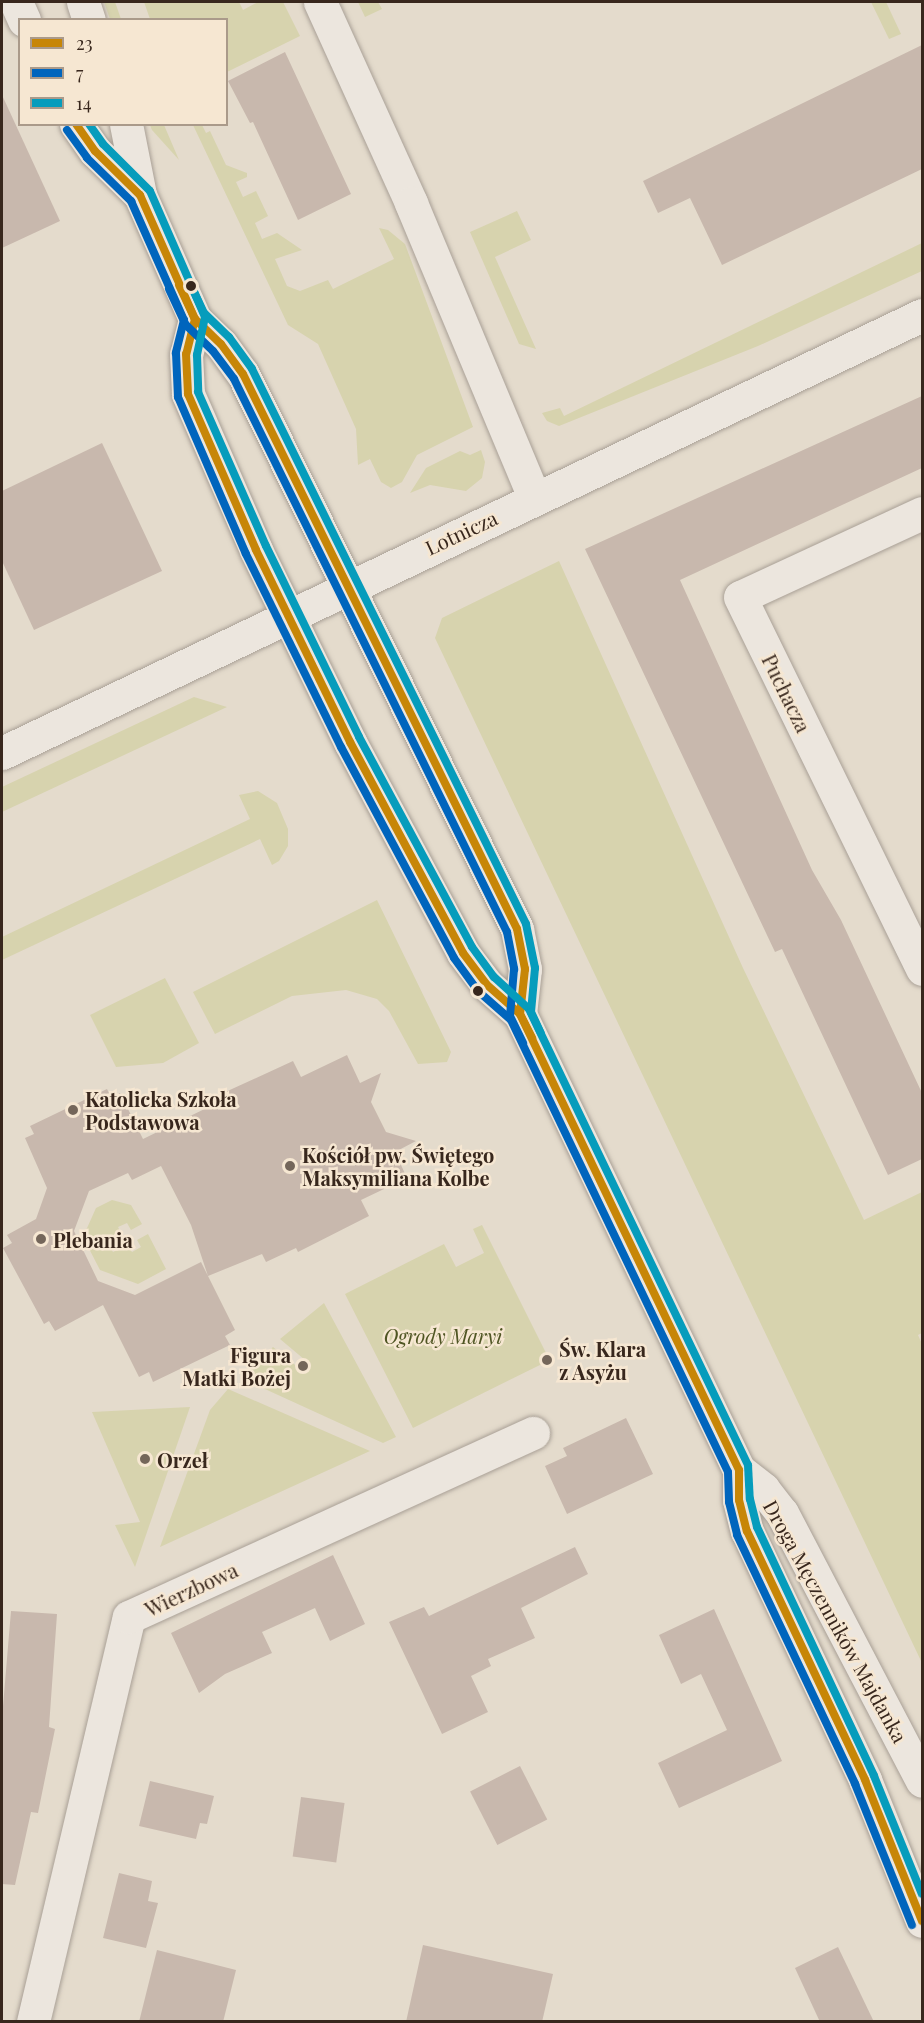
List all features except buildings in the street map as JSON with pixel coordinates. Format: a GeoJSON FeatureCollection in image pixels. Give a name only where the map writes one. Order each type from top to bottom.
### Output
{"type":"FeatureCollection","features":[{"type":"Feature","properties":{"kind":"street"},"geometry":{"type":"LineString","coordinates":[[16,2],[23,18]]}},
{"type":"Feature","properties":{"kind":"street"},"geometry":{"type":"LineString","coordinates":[[83,2],[88,18]]}},
{"type":"Feature","properties":{"kind":"street"},"geometry":{"type":"LineString","coordinates":[[320,2],[411,203],[534,497]]}},
{"type":"Feature","properties":{"kind":"street"},"geometry":{"type":"LineString","coordinates":[[77,126],[95,151],[140,195]]}},
{"type":"Feature","properties":{"kind":"street"},"geometry":{"type":"LineString","coordinates":[[126,126],[140,195],[195,319],[221,344],[243,374],[517,929],[525,969],[520,1014]]}},
{"type":"Feature","properties":{"kind":"street","name":"Lotnicza"},"geometry":{"type":"LineString","coordinates":[[2,753],[289,619],[534,497],[922,315]]}},
{"type":"Feature","properties":{"kind":"street","name":"Droga Męczenników Majdanka"},"geometry":{"type":"LineString","coordinates":[[195,319],[186,354],[188,394],[289,619],[350,742],[463,952],[486,984],[520,1014],[739,1470],[739,1500],[747,1531],[870,1790],[922,1921]]}},
{"type":"Feature","properties":{"kind":"street","name":"Puchacza"},"geometry":{"type":"LineString","coordinates":[[922,513],[740,597],[922,969]]}},
{"type":"Feature","properties":{"kind":"street","name":"Wierzbowa"},"geometry":{"type":"LineString","coordinates":[[33,2022],[129,1617],[533,1432]]}},
{"type":"Feature","properties":{"kind":"street","name":"Droga Męczenników Majdanka"},"geometry":{"type":"LineString","coordinates":[[739,1470],[763,1489],[782,1513],[922,1781]]}},
{"type":"Feature","properties":{"kind":"green space"},"geometry":{"type":"Polygon","coordinates":[[[104,2],[115,2],[121,18],[110,18],[104,2]]]}},
{"type":"Feature","properties":{"kind":"green space"},"geometry":{"type":"Polygon","coordinates":[[[144,2],[239,2],[243,10],[258,2],[283,2],[300,36],[228,72],[228,18],[150,18],[144,2]]]}},
{"type":"Feature","properties":{"kind":"green space"},"geometry":{"type":"Polygon","coordinates":[[[358,2],[378,2],[382,9],[365,17],[358,2]]]}},
{"type":"Feature","properties":{"kind":"green space"},"geometry":{"type":"Polygon","coordinates":[[[871,2],[886,2],[901,34],[889,39],[871,2]]]}},
{"type":"Feature","properties":{"kind":"green space"},"geometry":{"type":"Polygon","coordinates":[[[150,126],[164,126],[179,160],[150,126]]]}},
{"type":"Feature","properties":{"kind":"green space"},"geometry":{"type":"Polygon","coordinates":[[[193,126],[202,126],[206,133],[210,131],[226,165],[247,173],[247,177],[236,182],[243,197],[256,191],[268,216],[255,223],[262,239],[277,233],[302,250],[275,259],[287,286],[300,291],[328,280],[333,289],[394,259],[379,228],[388,230],[405,244],[473,427],[417,455],[402,482],[391,488],[381,482],[370,459],[358,465],[356,429],[318,344],[288,325],[193,126]]]}},
{"type":"Feature","properties":{"kind":"green space"},"geometry":{"type":"Polygon","coordinates":[[[517,211],[531,240],[495,257],[536,349],[519,344],[470,232],[517,211]]]}},
{"type":"Feature","properties":{"kind":"green space"},"geometry":{"type":"Polygon","coordinates":[[[922,243],[922,271],[758,346],[559,426],[547,421],[542,413],[560,408],[564,416],[922,243]]]}},
{"type":"Feature","properties":{"kind":"green space"},"geometry":{"type":"Polygon","coordinates":[[[481,450],[485,462],[482,478],[466,491],[430,485],[410,493],[426,468],[460,451],[470,455],[481,450]]]}},
{"type":"Feature","properties":{"kind":"green space"},"geometry":{"type":"Polygon","coordinates":[[[559,561],[743,968],[864,1220],[922,1192],[922,1333],[918,1335],[922,1344],[922,1663],[435,638],[442,618],[559,561]]]}},
{"type":"Feature","properties":{"kind":"green space"},"geometry":{"type":"Polygon","coordinates":[[[194,697],[227,707],[2,812],[2,787],[194,697]]]}},
{"type":"Feature","properties":{"kind":"green space"},"geometry":{"type":"Polygon","coordinates":[[[258,791],[277,803],[288,829],[288,846],[279,861],[272,865],[260,839],[2,960],[2,937],[250,819],[239,795],[258,791]]]}},
{"type":"Feature","properties":{"kind":"green space"},"geometry":{"type":"Polygon","coordinates":[[[377,900],[451,1052],[447,1062],[418,1064],[389,1011],[377,999],[346,990],[292,996],[215,1034],[193,992],[377,900]]]}},
{"type":"Feature","properties":{"kind":"green space"},"geometry":{"type":"Polygon","coordinates":[[[165,978],[199,1043],[163,1063],[116,1067],[90,1015],[165,978]]]}},
{"type":"Feature","properties":{"kind":"green space"},"geometry":{"type":"Polygon","coordinates":[[[112,1200],[131,1205],[142,1224],[131,1230],[127,1223],[118,1227],[122,1235],[107,1242],[113,1252],[127,1245],[132,1252],[141,1247],[137,1240],[148,1234],[166,1269],[138,1284],[100,1270],[83,1237],[96,1208],[112,1200]]]}},
{"type":"Feature","properties":{"kind":"green space","name":"Ogrody Maryi"},"geometry":{"type":"Polygon","coordinates":[[[482,1225],[546,1353],[544,1363],[413,1428],[345,1294],[444,1244],[456,1267],[484,1253],[473,1229],[482,1225]]]}},
{"type":"Feature","properties":{"kind":"green space"},"geometry":{"type":"Polygon","coordinates":[[[324,1303],[396,1437],[383,1443],[241,1378],[273,1347],[305,1373],[311,1365],[280,1339],[324,1303]]]}},
{"type":"Feature","properties":{"kind":"green space"},"geometry":{"type":"Polygon","coordinates":[[[228,1389],[370,1451],[160,1547],[210,1410],[228,1389]]]}},
{"type":"Feature","properties":{"kind":"green space"},"geometry":{"type":"Polygon","coordinates":[[[190,1407],[135,1567],[115,1525],[140,1522],[92,1412],[190,1407]]]}},
{"type":"Feature","properties":{"kind":"transit line","name":"23"},"geometry":{"type":"LineString","coordinates":[[77,126],[95,151],[140,195],[195,319],[186,354],[188,394],[256,550],[350,742],[463,953],[486,984],[520,1014],[739,1470],[739,1500],[747,1531],[865,1780],[922,1921]]}},
{"type":"Feature","properties":{"kind":"transit line","name":"14"},"geometry":{"type":"LineString","coordinates":[[90,126],[103,144],[150,191],[205,317],[197,355],[198,392],[266,546],[359,737],[472,947],[494,977],[529,1009],[748,1465],[750,1499],[757,1527],[874,1776],[922,1894]]}},
{"type":"Feature","properties":{"kind":"transit line","name":"7"},"geometry":{"type":"LineString","coordinates":[[67,130],[87,158],[131,201],[184,320],[176,353],[178,397],[246,554],[341,747],[454,958],[478,991],[511,1020],[728,1472],[729,1502],[737,1535],[855,1784],[912,1925]]}},
{"type":"Feature","properties":{"kind":"transit line","name":"14"},"geometry":{"type":"LineString","coordinates":[[189,281],[204,313],[229,337],[252,369],[526,924],[535,968],[531,1012],[541,1033]]}},
{"type":"Feature","properties":{"kind":"transit line","name":"23"},"geometry":{"type":"LineString","coordinates":[[179,285],[195,319],[221,344],[243,374],[517,929],[525,969],[520,1014],[532,1038]]}},
{"type":"Feature","properties":{"kind":"transit line","name":"7"},"geometry":{"type":"LineString","coordinates":[[169,289],[186,325],[213,351],[234,379],[507,932],[514,969],[510,1016],[523,1043]]}},
{"type":"Feature","properties":{"kind":"place","name":"Katolicka Szkoła Podstawowa"},"geometry":{"type":"Point","coordinates":[73,1110]}},
{"type":"Feature","properties":{"kind":"place","name":"Kościół pw. Świętego Maksymiliana Kolbe"},"geometry":{"type":"Point","coordinates":[290,1166]}},
{"type":"Feature","properties":{"kind":"place","name":"Plebania"},"geometry":{"type":"Point","coordinates":[41,1239]}},
{"type":"Feature","properties":{"kind":"place","name":"Św. Klara z Asyżu"},"geometry":{"type":"Point","coordinates":[547,1360]}},
{"type":"Feature","properties":{"kind":"place","name":"Figura Matki Bożej"},"geometry":{"type":"Point","coordinates":[303,1366]}},
{"type":"Feature","properties":{"kind":"place","name":"Orzeł"},"geometry":{"type":"Point","coordinates":[145,1459]}}]}
